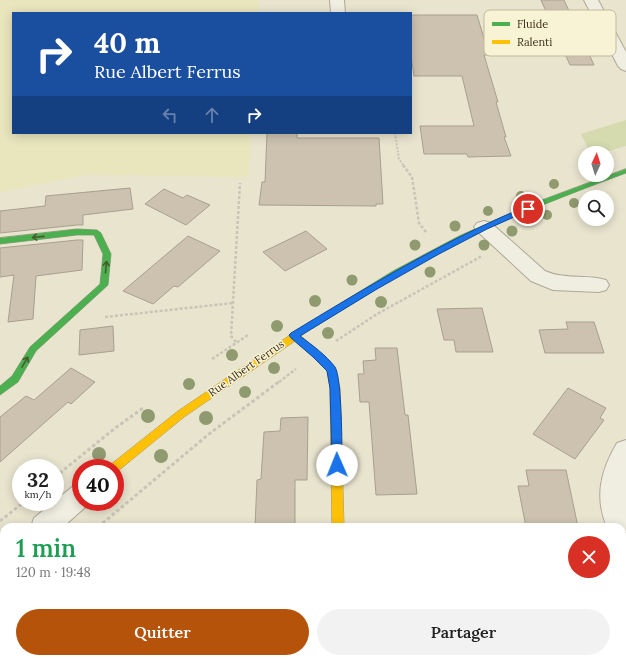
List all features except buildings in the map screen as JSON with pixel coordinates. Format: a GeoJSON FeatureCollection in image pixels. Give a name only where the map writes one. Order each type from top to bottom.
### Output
{"type":"FeatureCollection","features":[{"type":"Feature","properties":{"kind":"street"},"geometry":{"type":"LineString","coordinates":[[337,0],[338,12]]}},
{"type":"Feature","properties":{"kind":"street"},"geometry":{"type":"LineString","coordinates":[[591,0],[598,10]]}},
{"type":"Feature","properties":{"kind":"street"},"geometry":{"type":"LineString","coordinates":[[620,44],[626,66]]}},
{"type":"Feature","properties":{"kind":"street","name":"Rue Albert Ferrus"},"geometry":{"type":"LineString","coordinates":[[124,460],[181,414],[294,335],[388,279],[484,227],[587,185],[626,171]]}},
{"type":"Feature","properties":{"kind":"street"},"geometry":{"type":"LineString","coordinates":[[484,227],[538,276],[553,283],[599,284]]}},
{"type":"Feature","properties":{"kind":"street"},"geometry":{"type":"LineString","coordinates":[[0,241],[77,232],[97,233],[107,254],[104,285],[33,349],[15,379],[0,391]]}},
{"type":"Feature","properties":{"kind":"street"},"geometry":{"type":"LineString","coordinates":[[294,335],[316,354],[331,370],[335,388],[338,523]]}},
{"type":"Feature","properties":{"kind":"street"},"geometry":{"type":"LineString","coordinates":[[621,522],[612,494],[618,464],[626,450]]}},
{"type":"Feature","properties":{"kind":"street"},"geometry":{"type":"LineString","coordinates":[[49,523],[72,503]]}},
{"type":"Feature","properties":{"kind":"path"},"geometry":{"type":"LineString","coordinates":[[395,134],[399,159],[412,177],[419,223],[426,232]]}},
{"type":"Feature","properties":{"kind":"path"},"geometry":{"type":"LineString","coordinates":[[236,342],[231,336],[240,183]]}},
{"type":"Feature","properties":{"kind":"path"},"geometry":{"type":"LineString","coordinates":[[64,322],[233,303]]}},
{"type":"Feature","properties":{"kind":"path"},"geometry":{"type":"LineString","coordinates":[[0,521],[13,511]]}},
{"type":"Feature","properties":{"kind":"shaded area"},"geometry":{"type":"Polygon","coordinates":[[[0,0],[259,0],[258,12],[12,12],[12,134],[251,134],[248,177],[86,175],[0,192],[0,0]]]}},
{"type":"Feature","properties":{"kind":"green space"},"geometry":{"type":"Polygon","coordinates":[[[626,120],[626,146],[614,149],[614,146],[587,146],[581,134],[626,120]]]}},
{"type":"Feature","properties":{"kind":"traffic: fast"},"geometry":{"type":"LineString","coordinates":[[310,326],[396,274],[462,238],[501,219],[626,171]]}},
{"type":"Feature","properties":{"kind":"traffic: fast"},"geometry":{"type":"LineString","coordinates":[[0,241],[77,232],[97,233],[107,254],[104,285],[33,349],[15,379],[0,391]]}},
{"type":"Feature","properties":{"kind":"traffic: slow"},"geometry":{"type":"LineString","coordinates":[[124,460],[181,414],[310,326]]}},
{"type":"Feature","properties":{"kind":"traffic: slow"},"geometry":{"type":"LineString","coordinates":[[294,335],[316,354],[331,370],[335,388],[338,523]]}},
{"type":"Feature","properties":{"kind":"route"},"geometry":{"type":"LineString","coordinates":[[337,465],[335,388],[331,370],[316,354],[294,335],[436,252],[484,227],[528,209]]}}]}
